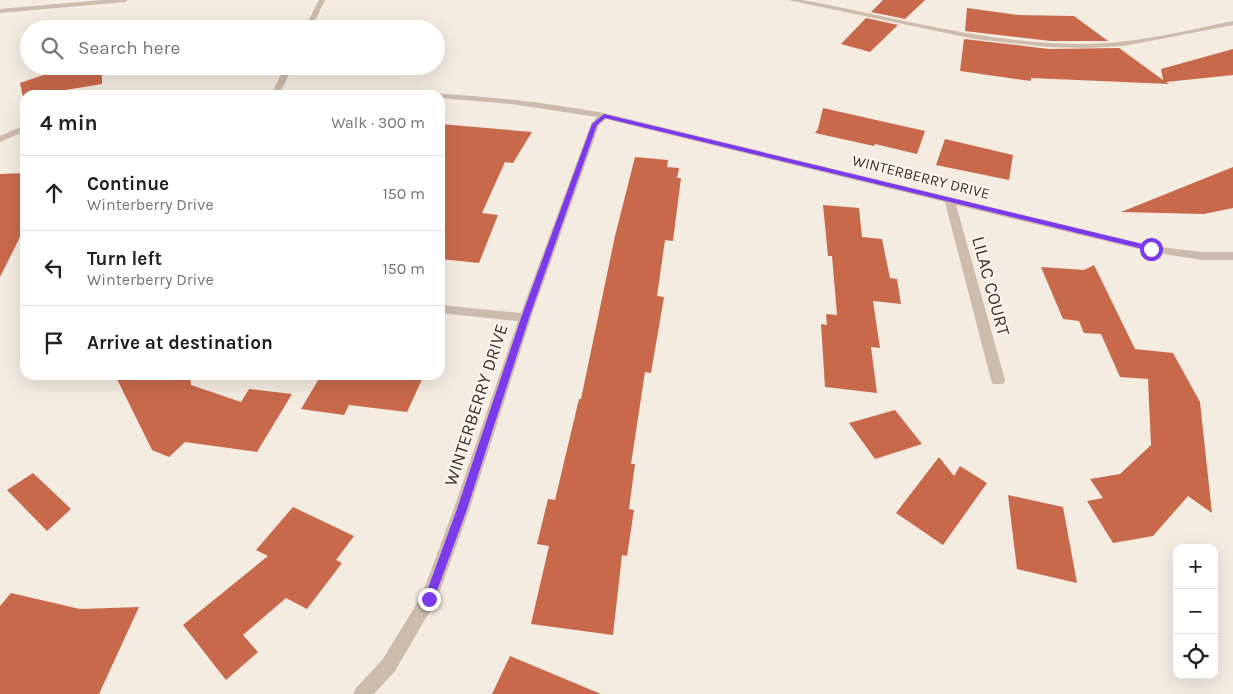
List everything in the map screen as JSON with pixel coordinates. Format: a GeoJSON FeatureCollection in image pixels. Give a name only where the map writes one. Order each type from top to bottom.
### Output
{"type":"FeatureCollection","features":[{"type":"Feature","properties":{"kind":"street"},"geometry":{"type":"LineString","coordinates":[[0,10],[125,0]]}},
{"type":"Feature","properties":{"kind":"street"},"geometry":{"type":"LineString","coordinates":[[312,20],[322,0]]}},
{"type":"Feature","properties":{"kind":"street"},"geometry":{"type":"LineString","coordinates":[[791,0],[961,35],[1044,46],[1121,44],[1154,40],[1233,23]]}},
{"type":"Feature","properties":{"kind":"street"},"geometry":{"type":"LineString","coordinates":[[277,90],[285,75]]}},
{"type":"Feature","properties":{"kind":"street","name":"WINTERBERRY DRIVE"},"geometry":{"type":"LineString","coordinates":[[445,95],[485,97],[546,105],[604,116],[1151,249],[1202,256],[1233,256]]}},
{"type":"Feature","properties":{"kind":"street","name":"WINTERBERRY DRIVE"},"geometry":{"type":"LineString","coordinates":[[362,694],[389,665],[429,599],[461,512],[525,318],[595,124],[604,116]]}},
{"type":"Feature","properties":{"kind":"street"},"geometry":{"type":"LineString","coordinates":[[0,139],[20,130]]}},
{"type":"Feature","properties":{"kind":"street","name":"LILAC COURT"},"geometry":{"type":"LineString","coordinates":[[950,201],[998,380]]}},
{"type":"Feature","properties":{"kind":"street"},"geometry":{"type":"LineString","coordinates":[[445,310],[525,318]]}},
{"type":"Feature","properties":{"kind":"building"},"geometry":{"type":"Polygon","coordinates":[[[883,0],[925,0],[905,19],[871,12],[883,0]]]}},
{"type":"Feature","properties":{"kind":"building"},"geometry":{"type":"Polygon","coordinates":[[[967,8],[1018,15],[1074,16],[1108,41],[1051,41],[965,31],[967,8]]]}},
{"type":"Feature","properties":{"kind":"building"},"geometry":{"type":"Polygon","coordinates":[[[866,18],[898,25],[870,52],[841,44],[866,18]]]}},
{"type":"Feature","properties":{"kind":"building"},"geometry":{"type":"Polygon","coordinates":[[[964,39],[1049,49],[1119,48],[1163,80],[1161,69],[1233,49],[1233,75],[1166,82],[1169,84],[1031,78],[1031,81],[960,71],[964,39]]]}},
{"type":"Feature","properties":{"kind":"building"},"geometry":{"type":"Polygon","coordinates":[[[44,75],[102,75],[102,84],[66,90],[22,90],[20,83],[44,75]]]}},
{"type":"Feature","properties":{"kind":"building"},"geometry":{"type":"Polygon","coordinates":[[[823,108],[925,131],[917,154],[815,133],[818,129],[823,108]]]}},
{"type":"Feature","properties":{"kind":"building"},"geometry":{"type":"Polygon","coordinates":[[[445,124],[532,132],[513,163],[505,162],[482,213],[498,215],[479,263],[445,260],[445,124]]]}},
{"type":"Feature","properties":{"kind":"building"},"geometry":{"type":"Polygon","coordinates":[[[945,139],[1013,155],[1009,180],[936,165],[945,139]]]}},
{"type":"Feature","properties":{"kind":"building"},"geometry":{"type":"Polygon","coordinates":[[[635,157],[668,160],[667,167],[679,168],[677,178],[681,178],[673,241],[665,240],[657,296],[664,297],[651,373],[645,372],[631,464],[635,464],[629,509],[634,510],[627,556],[622,555],[613,635],[531,624],[549,546],[537,544],[548,499],[555,500],[579,399],[581,399],[615,236],[635,157]]]}},
{"type":"Feature","properties":{"kind":"building"},"geometry":{"type":"Polygon","coordinates":[[[1233,167],[1233,208],[1204,214],[1121,212],[1233,167]]]}},
{"type":"Feature","properties":{"kind":"building"},"geometry":{"type":"Polygon","coordinates":[[[20,173],[20,237],[0,277],[0,174],[20,173]]]}},
{"type":"Feature","properties":{"kind":"building"},"geometry":{"type":"Polygon","coordinates":[[[823,205],[859,208],[862,237],[882,239],[890,278],[897,279],[901,304],[873,301],[880,348],[871,347],[877,393],[825,387],[821,324],[827,325],[826,314],[837,315],[832,256],[828,256],[823,205]]]}},
{"type":"Feature","properties":{"kind":"building"},"geometry":{"type":"Polygon","coordinates":[[[1094,265],[1135,349],[1173,353],[1200,402],[1212,513],[1188,496],[1153,536],[1113,543],[1087,501],[1103,498],[1090,479],[1120,474],[1151,445],[1148,379],[1120,377],[1101,334],[1084,333],[1079,321],[1063,319],[1041,267],[1084,270],[1094,265]]]}},
{"type":"Feature","properties":{"kind":"building"},"geometry":{"type":"Polygon","coordinates":[[[117,380],[190,380],[191,385],[241,402],[249,389],[292,394],[257,452],[185,442],[169,457],[152,450],[117,380]]]}},
{"type":"Feature","properties":{"kind":"building"},"geometry":{"type":"Polygon","coordinates":[[[318,380],[422,380],[407,412],[349,405],[344,415],[301,409],[318,380]]]}},
{"type":"Feature","properties":{"kind":"building"},"geometry":{"type":"Polygon","coordinates":[[[895,410],[922,444],[875,459],[849,423],[895,410]]]}},
{"type":"Feature","properties":{"kind":"building"},"geometry":{"type":"Polygon","coordinates":[[[939,457],[954,476],[960,466],[987,483],[943,545],[896,513],[939,457]]]}},
{"type":"Feature","properties":{"kind":"building"},"geometry":{"type":"Polygon","coordinates":[[[33,473],[71,509],[47,531],[7,490],[33,473]]]}},
{"type":"Feature","properties":{"kind":"building"},"geometry":{"type":"Polygon","coordinates":[[[1008,495],[1063,507],[1077,583],[1017,569],[1008,495]]]}},
{"type":"Feature","properties":{"kind":"building"},"geometry":{"type":"Polygon","coordinates":[[[293,507],[354,536],[336,560],[342,563],[307,609],[286,598],[243,635],[258,652],[226,680],[183,625],[268,556],[256,550],[293,507]]]}},
{"type":"Feature","properties":{"kind":"building"},"geometry":{"type":"Polygon","coordinates":[[[11,593],[80,609],[139,607],[99,694],[0,694],[0,606],[11,593]]]}},
{"type":"Feature","properties":{"kind":"building"},"geometry":{"type":"Polygon","coordinates":[[[510,656],[601,694],[492,694],[510,656]]]}},
{"type":"Feature","properties":{"kind":"route"},"geometry":{"type":"LineString","coordinates":[[429,599],[461,512],[525,318],[595,124],[604,116],[1151,249]]}}]}
